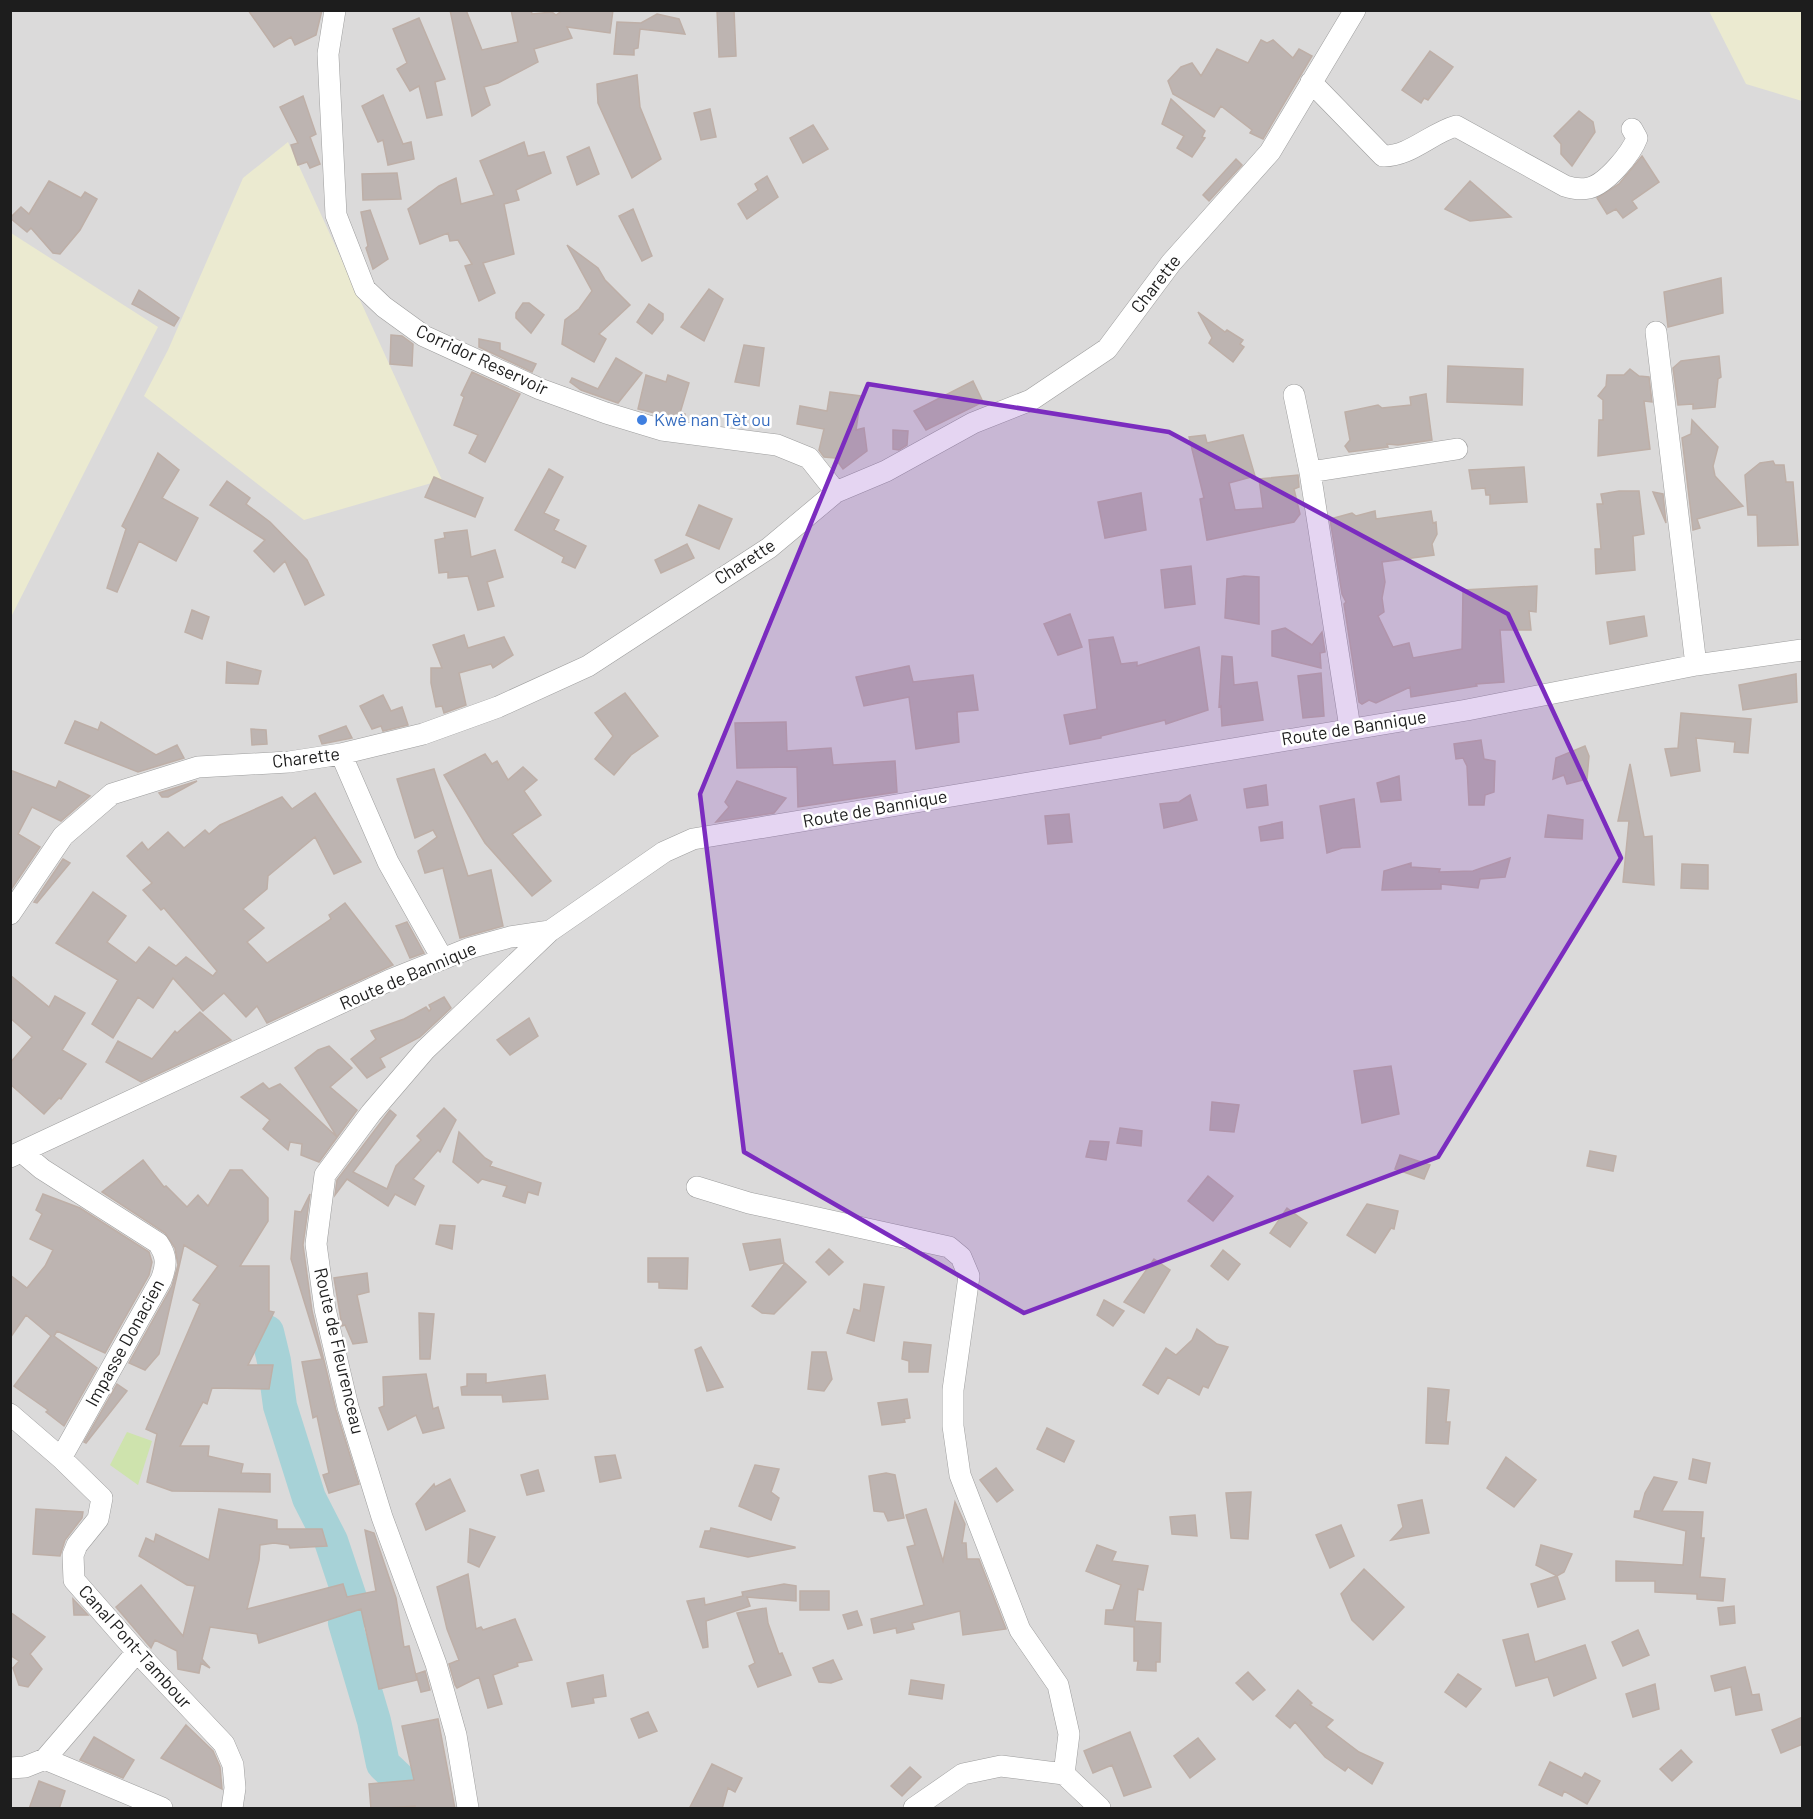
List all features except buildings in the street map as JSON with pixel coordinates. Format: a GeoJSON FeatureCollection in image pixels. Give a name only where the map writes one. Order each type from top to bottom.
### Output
{"type":"FeatureCollection","features":[{"type":"Feature","properties":{"kind":"street","name":"Corridor Reservoir"},"geometry":{"type":"LineString","coordinates":[[334,10],[327,54],[330,141],[336,215],[365,289],[384,307],[434,341],[540,389],[662,430],[777,445],[809,458],[836,492]]}},
{"type":"Feature","properties":{"kind":"street","name":"Charette"},"geometry":{"type":"LineString","coordinates":[[10,914],[63,836],[112,794],[198,767],[289,762],[341,754],[434,730],[498,707],[588,666],[769,548],[836,492],[886,471],[973,423],[1031,400],[1107,349],[1171,264],[1270,152],[1355,10]]}},
{"type":"Feature","properties":{"kind":"street"},"geometry":{"type":"LineString","coordinates":[[1311,82],[1383,156],[1395,156],[1441,130],[1456,126],[1565,186],[1578,190],[1592,188],[1605,178],[1634,147],[1637,138],[1632,129]]}},
{"type":"Feature","properties":{"kind":"street"},"geometry":{"type":"LineString","coordinates":[[1656,332],[1696,665]]}},
{"type":"Feature","properties":{"kind":"street"},"geometry":{"type":"LineString","coordinates":[[1294,395],[1310,472],[1350,728]]}},
{"type":"Feature","properties":{"kind":"street"},"geometry":{"type":"LineString","coordinates":[[1310,472],[1457,449]]}},
{"type":"Feature","properties":{"kind":"street","name":"Route de Bannique"},"geometry":{"type":"LineString","coordinates":[[17,1155],[390,980],[442,958],[510,937],[550,931],[664,852],[693,839],[1467,710],[1696,665],[1803,650]]}},
{"type":"Feature","properties":{"kind":"street"},"geometry":{"type":"LineString","coordinates":[[341,754],[388,862],[442,958]]}},
{"type":"Feature","properties":{"kind":"street","name":"Route de Fleurenceau"},"geometry":{"type":"LineString","coordinates":[[468,1809],[456,1735],[438,1674],[382,1517],[348,1407],[325,1309],[316,1244],[326,1175],[371,1113],[425,1050],[550,931]]}},
{"type":"Feature","properties":{"kind":"street","name":"Impasse Donacien"},"geometry":{"type":"LineString","coordinates":[[17,1155],[158,1242],[165,1255],[165,1269],[161,1280],[61,1458]]}},
{"type":"Feature","properties":{"kind":"street"},"geometry":{"type":"LineString","coordinates":[[697,1187],[749,1203],[949,1246],[961,1257],[969,1276],[953,1390],[953,1426],[960,1475],[1020,1629],[1058,1685],[1069,1734],[1064,1774]]}},
{"type":"Feature","properties":{"kind":"street","name":"Canal Pont-Tambour"},"geometry":{"type":"LineString","coordinates":[[10,1414],[61,1458],[102,1498],[98,1519],[77,1545],[73,1555],[74,1580],[137,1652],[224,1744],[233,1765],[235,1788],[232,1809]]}},
{"type":"Feature","properties":{"kind":"street"},"geometry":{"type":"LineString","coordinates":[[10,1768],[25,1767],[45,1759],[137,1652]]}},
{"type":"Feature","properties":{"kind":"street"},"geometry":{"type":"LineString","coordinates":[[45,1759],[162,1809]]}},
{"type":"Feature","properties":{"kind":"street"},"geometry":{"type":"LineString","coordinates":[[914,1809],[963,1774],[1001,1766],[1064,1774],[1100,1809]]}},
{"type":"Feature","properties":{"kind":"highlighted area"},"geometry":{"type":"Polygon","coordinates":[[[868,384],[1169,432],[1508,614],[1621,858],[1438,1157],[1024,1313],[744,1152],[700,794],[868,384]]]}},
{"type":"Feature","properties":{"kind":"shaded area"},"geometry":{"type":"Polygon","coordinates":[[[11,11],[1802,11],[1802,1808],[11,1808],[11,11]]]}},
{"type":"Feature","properties":{"kind":"green space"},"geometry":{"type":"Polygon","coordinates":[[[1709,11],[1802,11],[1802,101],[1746,84],[1709,11]]]}},
{"type":"Feature","properties":{"kind":"green space"},"geometry":{"type":"Polygon","coordinates":[[[288,142],[442,480],[304,520],[144,396],[168,350],[243,178],[288,142]]]}},
{"type":"Feature","properties":{"kind":"green space"},"geometry":{"type":"Polygon","coordinates":[[[11,233],[158,327],[11,617],[11,233]]]}},
{"type":"Feature","properties":{"kind":"green space"},"geometry":{"type":"Polygon","coordinates":[[[127,1432],[152,1441],[138,1485],[110,1465],[127,1432]]]}},
{"type":"Feature","properties":{"kind":"waterway"},"geometry":{"type":"LineString","coordinates":[[267,1332],[274,1361],[280,1406],[309,1498],[331,1541],[355,1613],[345,1623],[374,1721],[383,1764],[401,1781],[401,1808]]}},
{"type":"Feature","properties":{"kind":"place","name":"Kwè nan Tèt ou"},"geometry":{"type":"Point","coordinates":[642,420]}}]}
